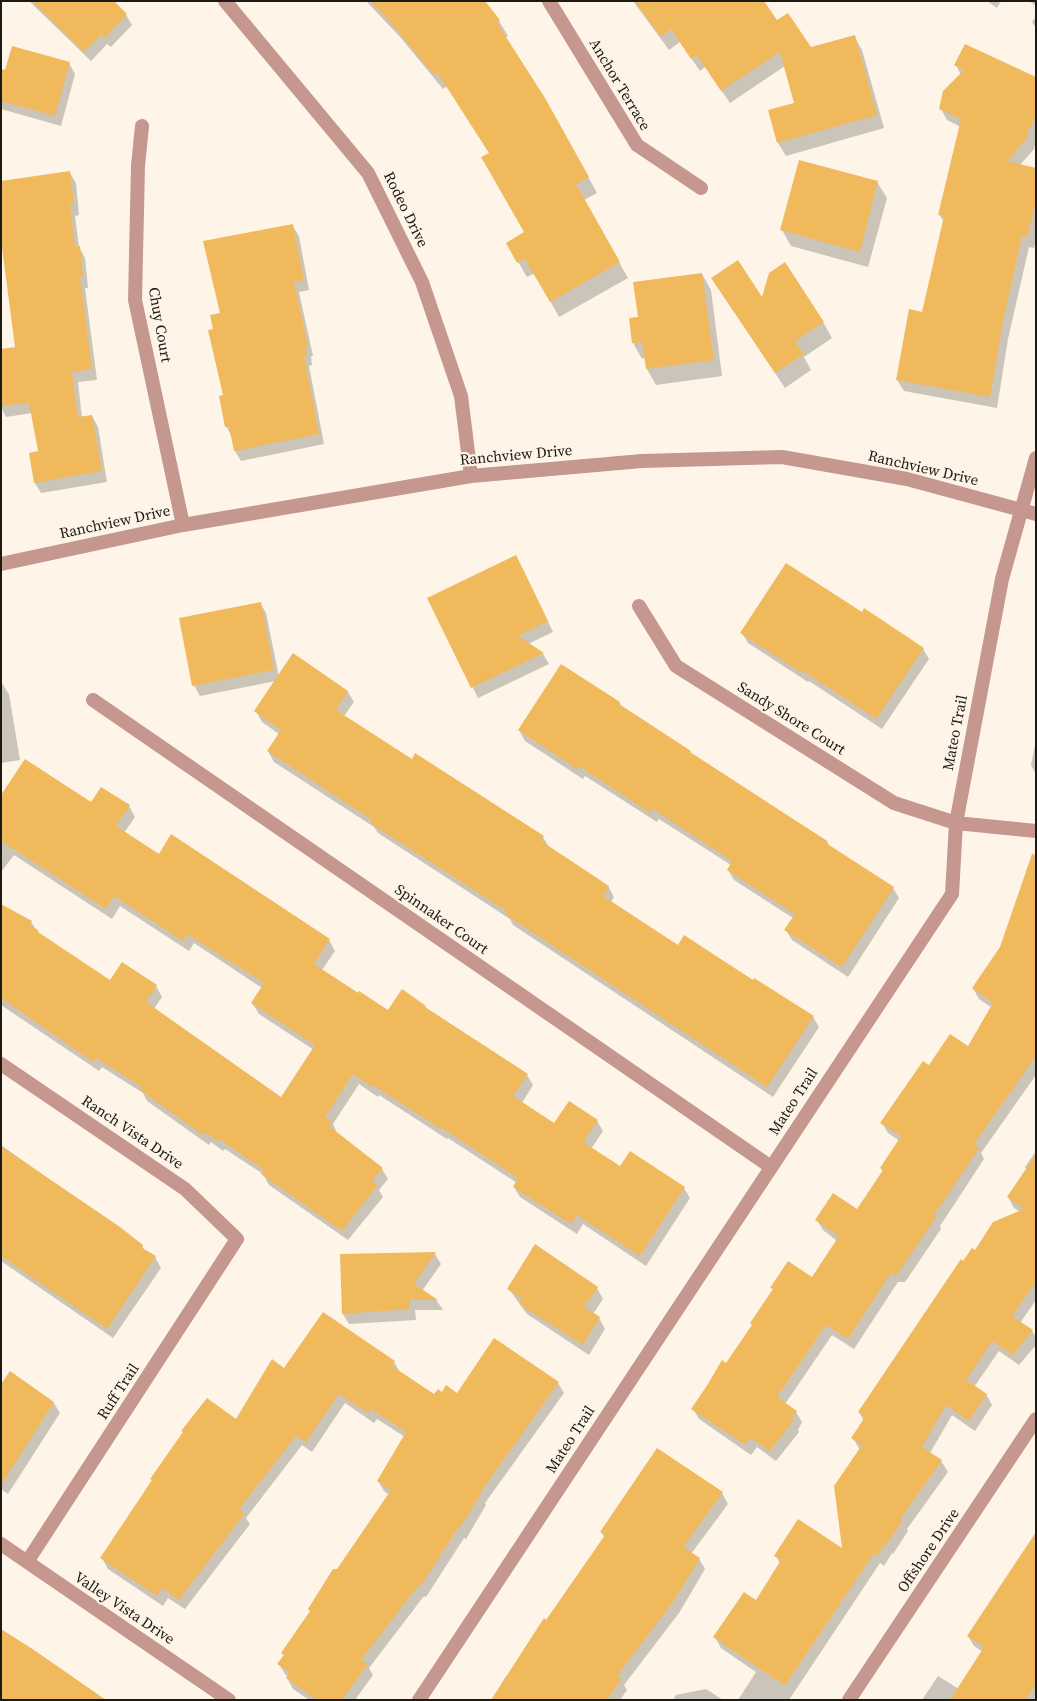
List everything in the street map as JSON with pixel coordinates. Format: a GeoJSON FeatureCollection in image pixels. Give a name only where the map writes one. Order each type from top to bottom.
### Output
{"type":"FeatureCollection","features":[{"type":"Feature","properties":{"kind":"street","name":"Rodeo Drive"},"geometry":{"type":"LineString","coordinates":[[224,1],[368,173],[422,282],[461,396],[471,476]]}},
{"type":"Feature","properties":{"kind":"street","name":"Anchor Terrace"},"geometry":{"type":"LineString","coordinates":[[549,1],[637,145],[702,188]]}},
{"type":"Feature","properties":{"kind":"street","name":"Chuy Court"},"geometry":{"type":"LineString","coordinates":[[142,126],[138,166],[135,300],[183,525]]}},
{"type":"Feature","properties":{"kind":"street","name":"Ranchview Drive"},"geometry":{"type":"LineString","coordinates":[[1,564],[183,525],[471,476],[642,461],[782,457],[906,479],[1036,514]]}},
{"type":"Feature","properties":{"kind":"street","name":"Mateo Trail"},"geometry":{"type":"LineString","coordinates":[[419,1700],[952,894],[956,823],[1002,579],[1036,458]]}},
{"type":"Feature","properties":{"kind":"street","name":"Sandy Shore Court"},"geometry":{"type":"LineString","coordinates":[[639,606],[676,666],[894,803],[956,823],[1036,831]]}},
{"type":"Feature","properties":{"kind":"street","name":"Spinnaker Court"},"geometry":{"type":"LineString","coordinates":[[93,700],[771,1166]]}},
{"type":"Feature","properties":{"kind":"street","name":"Ranch Vista Drive"},"geometry":{"type":"LineString","coordinates":[[1,1064],[185,1189],[237,1239]]}},
{"type":"Feature","properties":{"kind":"street","name":"Ruff Trail"},"geometry":{"type":"LineString","coordinates":[[28,1562],[237,1239]]}},
{"type":"Feature","properties":{"kind":"street","name":"Offshore Drive"},"geometry":{"type":"LineString","coordinates":[[849,1700],[1036,1420]]}},
{"type":"Feature","properties":{"kind":"street","name":"Valley Vista Drive"},"geometry":{"type":"LineString","coordinates":[[1,1544],[229,1700]]}},
{"type":"Feature","properties":{"kind":"building"},"geometry":{"type":"Polygon","coordinates":[[[32,1],[114,1],[127,14],[105,38],[101,35],[84,52],[32,1]]]}},
{"type":"Feature","properties":{"kind":"building"},"geometry":{"type":"Polygon","coordinates":[[[370,1],[485,1],[500,20],[497,23],[545,98],[589,177],[576,184],[620,262],[550,302],[525,259],[517,263],[506,243],[524,232],[481,157],[489,153],[437,72],[434,75],[370,1]]]}},
{"type":"Feature","properties":{"kind":"building"},"geometry":{"type":"Polygon","coordinates":[[[634,1],[764,1],[777,20],[788,13],[811,47],[855,35],[877,115],[777,143],[768,110],[794,103],[780,52],[721,91],[697,55],[691,59],[671,29],[661,37],[634,1]]]}},
{"type":"Feature","properties":{"kind":"building"},"geometry":{"type":"Polygon","coordinates":[[[965,44],[1036,77],[1036,117],[1028,131],[1028,137],[1007,161],[1036,168],[1036,202],[1027,237],[1022,236],[1002,326],[990,397],[896,380],[909,309],[922,312],[944,216],[938,215],[961,119],[939,109],[943,91],[964,70],[954,65],[965,44]]]}},
{"type":"Feature","properties":{"kind":"building"},"geometry":{"type":"Polygon","coordinates":[[[12,46],[70,62],[55,116],[1,101],[1,69],[5,70],[12,46]]]}},
{"type":"Feature","properties":{"kind":"building"},"geometry":{"type":"Polygon","coordinates":[[[799,160],[878,181],[860,252],[780,230],[799,160]]]}},
{"type":"Feature","properties":{"kind":"building"},"geometry":{"type":"Polygon","coordinates":[[[70,171],[74,204],[70,205],[75,247],[80,246],[83,277],[80,278],[92,369],[72,372],[78,417],[92,415],[102,471],[34,483],[29,453],[38,451],[29,403],[1,406],[1,349],[15,347],[1,240],[1,181],[70,171]]]}},
{"type":"Feature","properties":{"kind":"building"},"geometry":{"type":"Polygon","coordinates":[[[293,224],[304,280],[294,282],[308,346],[306,346],[307,355],[304,355],[319,434],[234,451],[229,426],[225,427],[219,396],[223,395],[208,330],[213,329],[210,315],[220,313],[203,241],[293,224]]]}},
{"type":"Feature","properties":{"kind":"building"},"geometry":{"type":"Polygon","coordinates":[[[738,260],[762,297],[769,273],[785,262],[824,322],[795,341],[804,354],[775,373],[711,278],[738,260]]]}},
{"type":"Feature","properties":{"kind":"building"},"geometry":{"type":"Polygon","coordinates":[[[702,273],[714,360],[646,369],[642,342],[632,343],[629,318],[638,317],[633,282],[702,273]]]}},
{"type":"Feature","properties":{"kind":"building"},"geometry":{"type":"Polygon","coordinates":[[[516,555],[548,621],[518,636],[544,653],[471,688],[427,598],[516,555]]]}},
{"type":"Feature","properties":{"kind":"building"},"geometry":{"type":"Polygon","coordinates":[[[786,563],[862,612],[864,608],[924,648],[876,719],[803,671],[802,673],[740,633],[786,563]]]}},
{"type":"Feature","properties":{"kind":"building"},"geometry":{"type":"Polygon","coordinates":[[[261,602],[274,670],[192,686],[179,618],[261,602]]]}},
{"type":"Feature","properties":{"kind":"building"},"geometry":{"type":"Polygon","coordinates":[[[293,653],[348,691],[336,710],[412,759],[415,753],[544,836],[541,841],[609,886],[603,896],[678,945],[684,935],[753,980],[754,978],[814,1016],[767,1087],[506,915],[508,912],[370,823],[372,820],[267,751],[281,730],[254,711],[293,653]]]}},
{"type":"Feature","properties":{"kind":"building"},"geometry":{"type":"Polygon","coordinates":[[[561,664],[894,887],[842,967],[784,930],[795,914],[727,870],[732,861],[653,809],[650,813],[579,766],[577,769],[518,730],[561,664]]]}},
{"type":"Feature","properties":{"kind":"building"},"geometry":{"type":"Polygon","coordinates":[[[25,759],[91,802],[101,787],[130,805],[116,826],[159,854],[171,834],[330,939],[314,964],[388,1010],[402,989],[425,1007],[528,1074],[513,1096],[554,1123],[569,1101],[598,1120],[583,1142],[620,1166],[630,1151],[685,1187],[640,1256],[577,1215],[571,1224],[513,1187],[518,1178],[442,1128],[353,1074],[325,1117],[332,1121],[329,1126],[383,1168],[372,1181],[377,1186],[342,1231],[261,1174],[264,1170],[219,1139],[217,1141],[205,1132],[203,1135],[140,1090],[142,1087],[96,1058],[93,1062],[1,998],[1,904],[32,921],[30,925],[38,932],[110,980],[122,962],[157,985],[146,1002],[281,1097],[315,1045],[251,1003],[264,983],[187,934],[183,941],[114,896],[106,909],[1,841],[1,795],[25,759]]]}},
{"type":"Feature","properties":{"kind":"building"},"geometry":{"type":"Polygon","coordinates":[[[1032,854],[1036,855],[1036,1056],[974,1144],[979,1148],[896,1276],[891,1273],[848,1339],[826,1325],[777,1397],[797,1411],[792,1419],[794,1420],[770,1451],[750,1438],[745,1445],[691,1409],[722,1360],[726,1363],[752,1325],[750,1323],[773,1289],[770,1288],[788,1261],[812,1277],[839,1236],[815,1220],[833,1193],[857,1209],[883,1170],[880,1168],[901,1136],[880,1123],[923,1061],[929,1065],[950,1034],[968,1046],[993,1003],[972,988],[1000,947],[1032,854]]]}},
{"type":"Feature","properties":{"kind":"building"},"geometry":{"type":"Polygon","coordinates":[[[1,1146],[120,1227],[143,1245],[142,1248],[156,1256],[107,1329],[1,1256],[1,1146]]]}},
{"type":"Feature","properties":{"kind":"building"},"geometry":{"type":"Polygon","coordinates":[[[1036,1154],[1036,1282],[1012,1316],[1033,1330],[1013,1355],[992,1341],[966,1380],[987,1394],[969,1421],[946,1405],[922,1447],[942,1460],[901,1518],[903,1520],[886,1545],[877,1556],[874,1553],[785,1686],[713,1637],[744,1592],[756,1600],[781,1560],[774,1556],[798,1519],[842,1548],[834,1486],[862,1445],[851,1438],[865,1417],[858,1412],[961,1259],[963,1261],[972,1248],[975,1250],[993,1222],[1024,1209],[1007,1197],[1036,1154]]]}},
{"type":"Feature","properties":{"kind":"building"},"geometry":{"type":"Polygon","coordinates":[[[535,1244],[598,1287],[584,1307],[600,1317],[583,1345],[519,1304],[522,1299],[507,1289],[535,1244]]]}},
{"type":"Feature","properties":{"kind":"building"},"geometry":{"type":"Polygon","coordinates":[[[436,1252],[414,1284],[438,1300],[410,1300],[410,1309],[342,1314],[340,1254],[436,1252]]]}},
{"type":"Feature","properties":{"kind":"building"},"geometry":{"type":"Polygon","coordinates":[[[323,1312],[395,1361],[392,1366],[434,1394],[438,1389],[442,1392],[446,1385],[457,1393],[494,1338],[559,1382],[480,1493],[459,1529],[420,1587],[418,1586],[361,1660],[368,1664],[342,1700],[317,1700],[286,1678],[290,1672],[277,1664],[284,1655],[281,1653],[310,1611],[308,1609],[333,1569],[337,1569],[391,1490],[377,1481],[406,1432],[371,1409],[368,1413],[339,1394],[306,1442],[296,1436],[239,1509],[245,1513],[179,1600],[162,1588],[157,1596],[100,1558],[152,1480],[150,1479],[183,1432],[181,1431],[207,1398],[236,1419],[272,1359],[284,1368],[323,1312]]]}},
{"type":"Feature","properties":{"kind":"building"},"geometry":{"type":"Polygon","coordinates":[[[10,1371],[54,1402],[1,1485],[1,1384],[10,1371]]]}},
{"type":"Feature","properties":{"kind":"building"},"geometry":{"type":"Polygon","coordinates":[[[657,1448],[723,1492],[683,1547],[700,1558],[673,1602],[617,1676],[622,1679],[607,1700],[491,1700],[544,1618],[546,1620],[605,1535],[600,1532],[657,1448]]]}},
{"type":"Feature","properties":{"kind":"building"},"geometry":{"type":"Polygon","coordinates":[[[1036,1532],[1036,1684],[1025,1700],[950,1700],[984,1647],[967,1636],[1036,1532]]]}},
{"type":"Feature","properties":{"kind":"building"},"geometry":{"type":"Polygon","coordinates":[[[1,1629],[34,1650],[106,1700],[1,1700],[1,1629]]]}}]}
